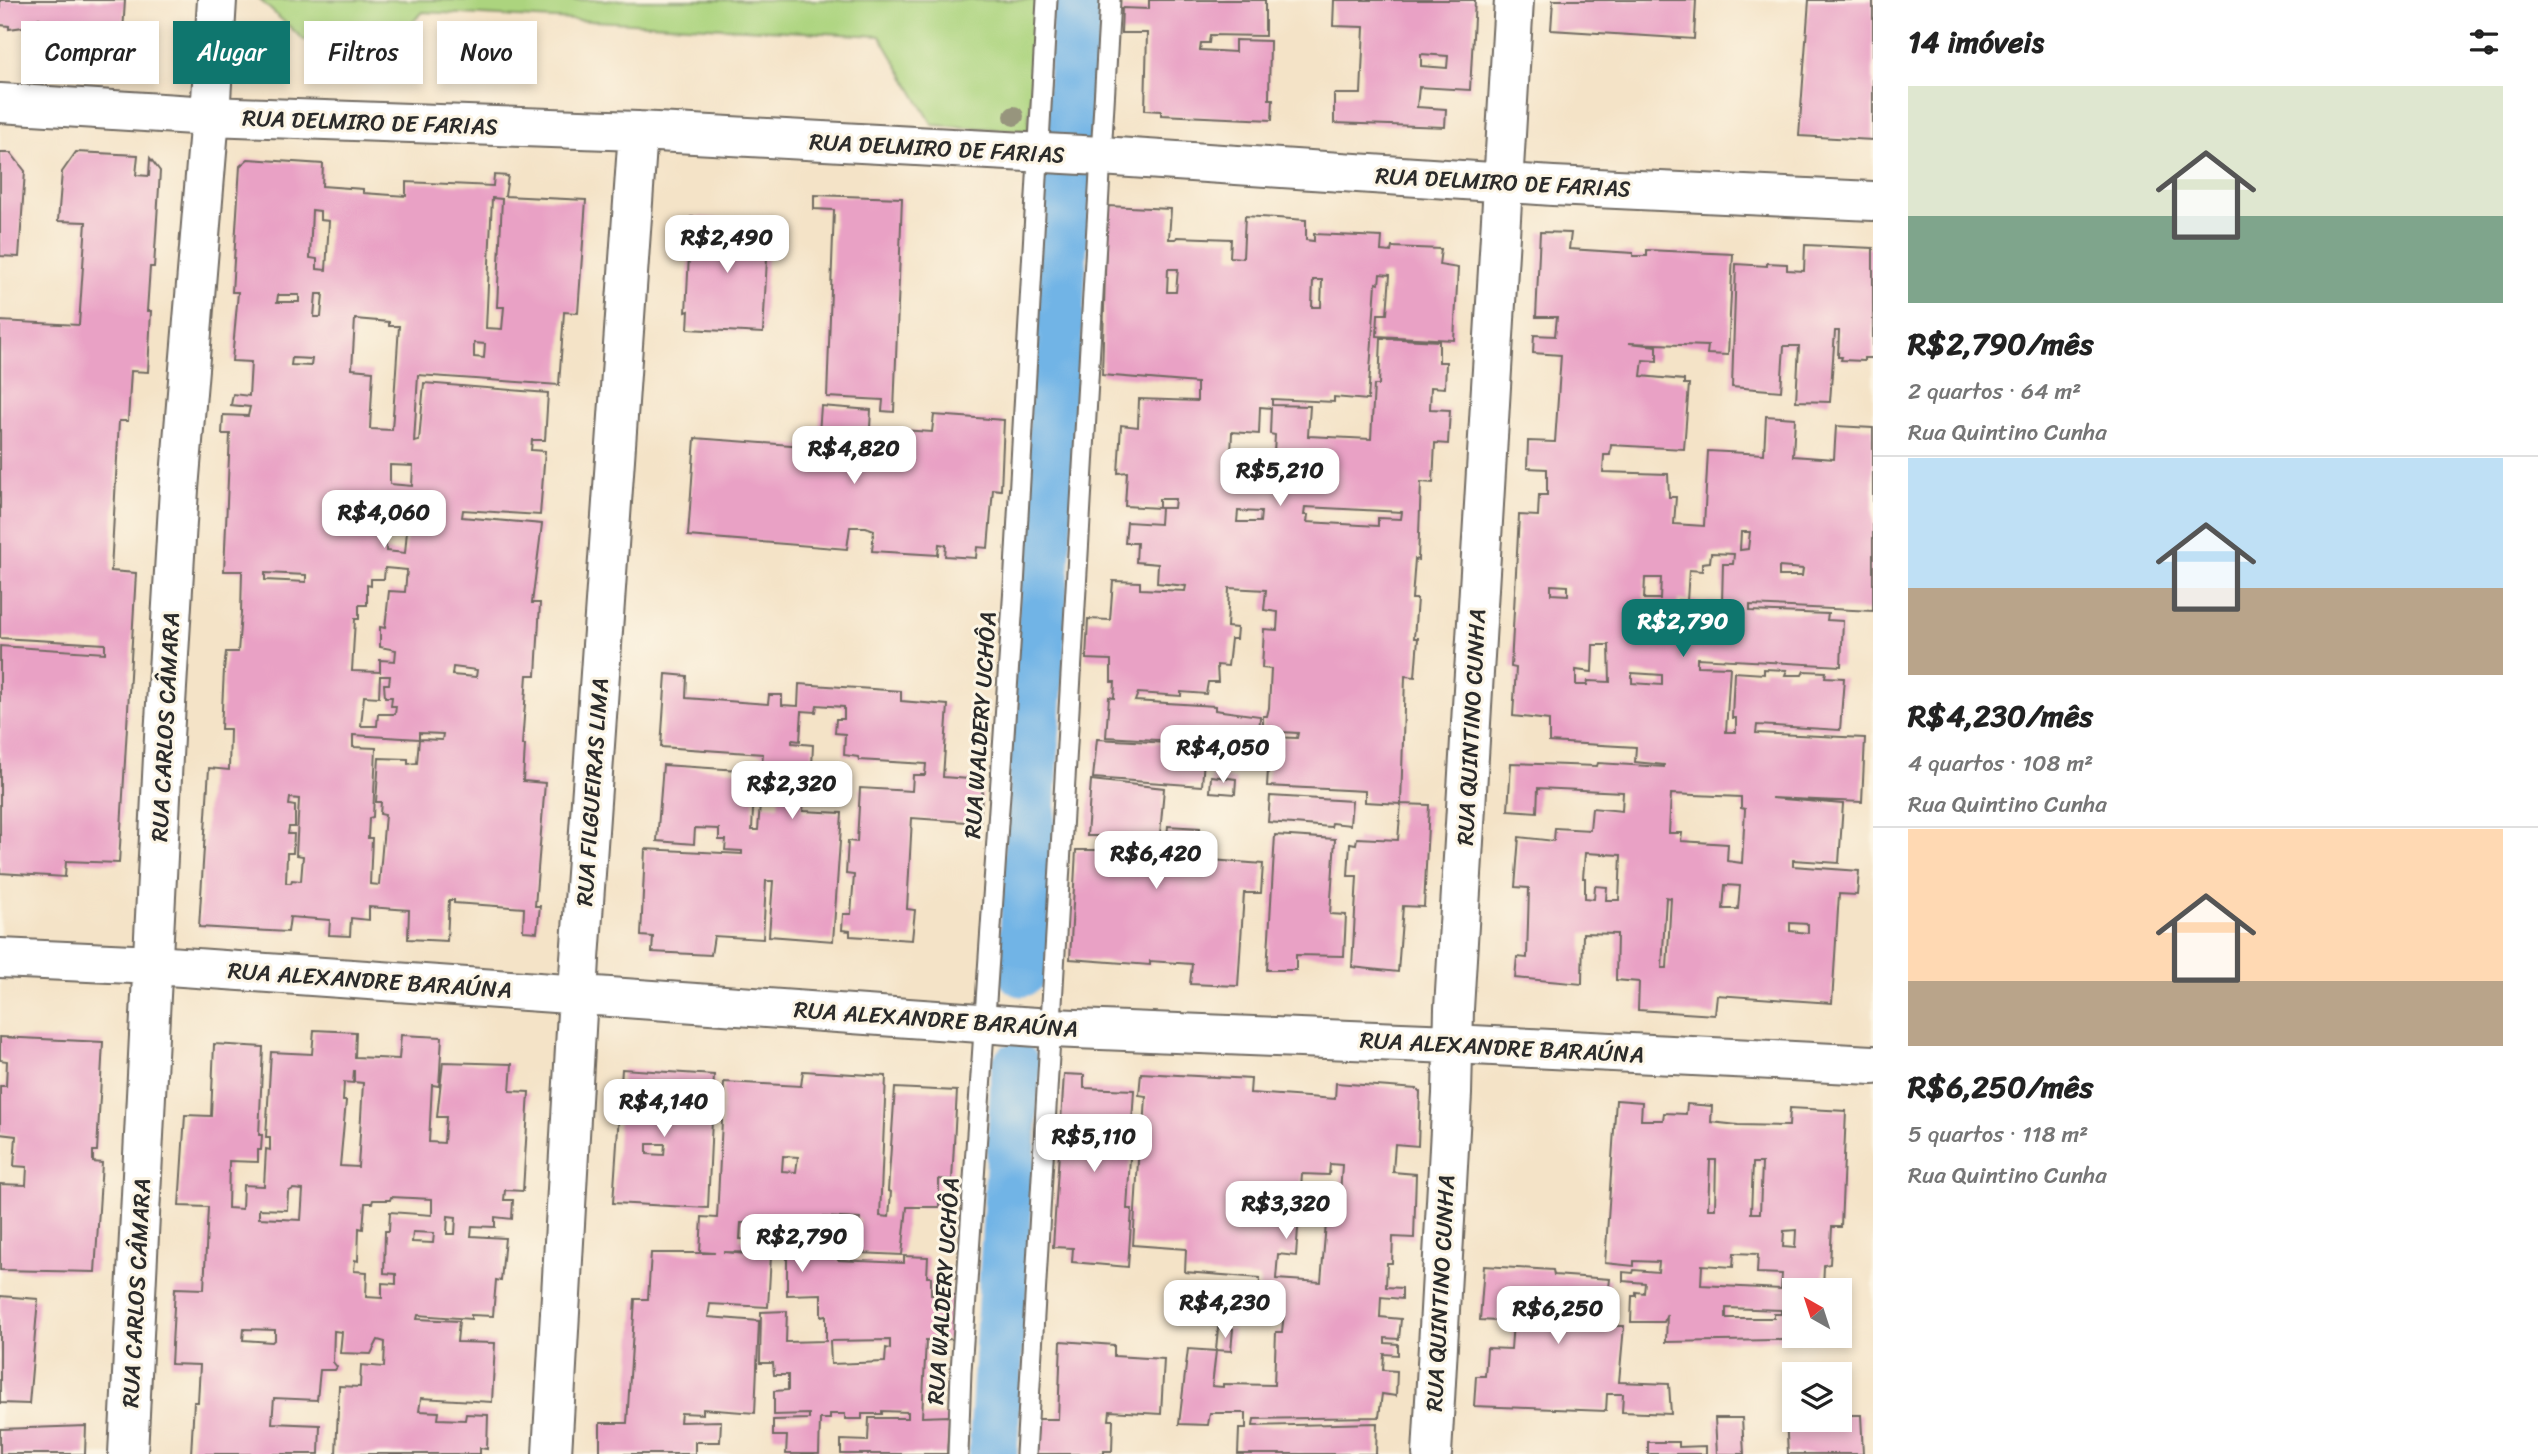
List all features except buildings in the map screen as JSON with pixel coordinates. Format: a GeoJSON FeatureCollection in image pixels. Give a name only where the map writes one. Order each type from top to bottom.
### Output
{"type":"FeatureCollection","features":[{"type":"Feature","properties":{"kind":"street","name":"RUA CARLOS CÂMARA"},"geometry":{"type":"LineString","coordinates":[[128,1454],[178,502],[217,0]]}},
{"type":"Feature","properties":{"kind":"street","name":"RUA QUINTINO CUNHA"},"geometry":{"type":"LineString","coordinates":[[1432,1454],[1452,1094],[1452,1044],[1514,0]]}},
{"type":"Feature","properties":{"kind":"street","name":"RUA DELMIRO DE FARIAS"},"geometry":{"type":"LineString","coordinates":[[0,103],[210,116],[638,131],[1101,156],[1504,184],[1873,201]]}},
{"type":"Feature","properties":{"kind":"street","name":"RUA FILGUEIRAS LIMA"},"geometry":{"type":"LineString","coordinates":[[552,1454],[578,994],[638,131]]}},
{"type":"Feature","properties":{"kind":"street","name":"RUA ALEXANDRE BARAÚNA"},"geometry":{"type":"LineString","coordinates":[[0,958],[154,965],[1050,1028],[1873,1065]]}},
{"type":"Feature","properties":{"kind":"lane","name":"RUA WALDERY UCHÔA"},"geometry":{"type":"LineString","coordinates":[[958,1454],[1047,0]]}},
{"type":"Feature","properties":{"kind":"lane"},"geometry":{"type":"LineString","coordinates":[[1026,1454],[1110,0]]}},
{"type":"Feature","properties":{"kind":"green space"},"geometry":{"type":"Polygon","coordinates":[[[260,0],[1038,0],[1028,131],[933,125],[880,36],[423,12],[413,21],[304,21],[304,40],[290,27],[290,21],[283,21],[260,0]]]}},
{"type":"Feature","properties":{"kind":"waterway"},"geometry":{"type":"LineString","coordinates":[[1022,972],[1077,0]]}},
{"type":"Feature","properties":{"kind":"waterway"},"geometry":{"type":"LineString","coordinates":[[993,1454],[1016,1067]]}}]}
